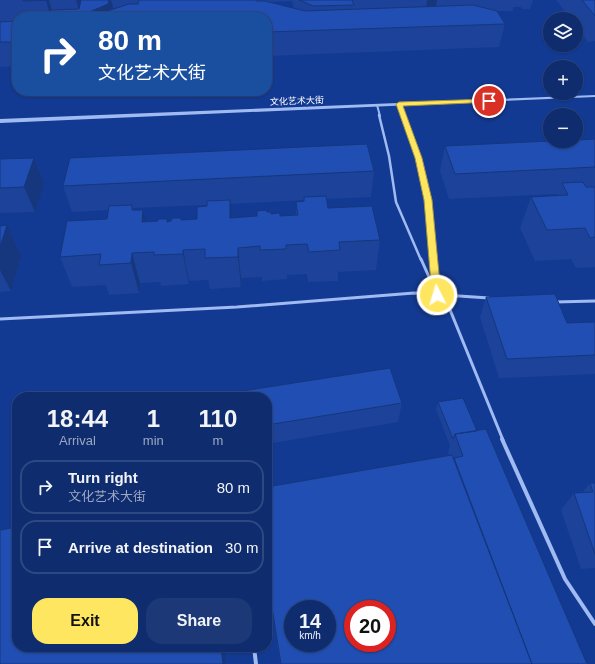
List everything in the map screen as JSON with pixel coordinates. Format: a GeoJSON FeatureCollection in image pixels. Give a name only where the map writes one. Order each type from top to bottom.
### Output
{"type":"FeatureCollection","features":[{"type":"Feature","properties":{"kind":"street","name":"文化艺术大街"},"geometry":{"type":"LineString","coordinates":[[0,121],[595,96]]}},
{"type":"Feature","properties":{"kind":"lane"},"geometry":{"type":"LineString","coordinates":[[399,104],[418,158],[428,200],[437,295]]}},
{"type":"Feature","properties":{"kind":"lane"},"geometry":{"type":"LineString","coordinates":[[377,105],[389,156],[396,202],[437,295]]}},
{"type":"Feature","properties":{"kind":"lane"},"geometry":{"type":"LineString","coordinates":[[0,319],[237,307],[414,293],[497,298]]}},
{"type":"Feature","properties":{"kind":"lane"},"geometry":{"type":"LineString","coordinates":[[444,295],[535,514],[565,579],[595,624]]}},
{"type":"Feature","properties":{"kind":"lane"},"geometry":{"type":"LineString","coordinates":[[550,302],[595,301]]}},
{"type":"Feature","properties":{"kind":"lane"},"geometry":{"type":"LineString","coordinates":[[255,652],[256,664]]}},
{"type":"Feature","properties":{"kind":"building"},"geometry":{"type":"Polygon","coordinates":[[[23,0],[46,0],[23,1],[23,0]]]}},
{"type":"Feature","properties":{"kind":"building"},"geometry":{"type":"Polygon","coordinates":[[[81,0],[109,0],[108,4],[89,12],[51,12],[51,10],[79,9],[81,0]]]}},
{"type":"Feature","properties":{"kind":"building"},"geometry":{"type":"Polygon","coordinates":[[[139,0],[256,0],[305,11],[473,5],[497,11],[505,24],[272,32],[272,12],[104,12],[129,4],[138,4],[139,0]]]}},
{"type":"Feature","properties":{"kind":"building"},"geometry":{"type":"Polygon","coordinates":[[[299,0],[352,0],[354,5],[313,6],[299,0]]]}},
{"type":"Feature","properties":{"kind":"building"},"geometry":{"type":"Polygon","coordinates":[[[582,0],[595,0],[595,16],[582,0]]]}},
{"type":"Feature","properties":{"kind":"building"},"geometry":{"type":"Polygon","coordinates":[[[12,21],[12,42],[0,42],[0,22],[12,21]]]}},
{"type":"Feature","properties":{"kind":"building"},"geometry":{"type":"Polygon","coordinates":[[[595,139],[595,167],[455,174],[445,146],[543,141],[543,148],[583,148],[583,140],[595,139]]]}},
{"type":"Feature","properties":{"kind":"building"},"geometry":{"type":"Polygon","coordinates":[[[367,144],[374,171],[63,186],[70,158],[367,144]]]}},
{"type":"Feature","properties":{"kind":"building"},"geometry":{"type":"Polygon","coordinates":[[[34,158],[24,187],[0,188],[0,159],[34,158]]]}},
{"type":"Feature","properties":{"kind":"building"},"geometry":{"type":"Polygon","coordinates":[[[583,182],[586,187],[595,187],[595,237],[590,238],[585,228],[547,230],[531,197],[568,195],[562,183],[583,182]]]}},
{"type":"Feature","properties":{"kind":"building"},"geometry":{"type":"Polygon","coordinates":[[[326,196],[328,208],[372,206],[380,240],[339,242],[340,250],[309,252],[307,244],[286,245],[286,249],[260,250],[260,246],[238,248],[238,257],[205,258],[205,249],[183,250],[183,254],[154,255],[154,252],[132,253],[131,263],[99,265],[101,254],[60,257],[67,221],[107,219],[109,206],[132,205],[132,210],[143,210],[142,222],[167,219],[167,222],[171,221],[172,218],[181,218],[181,220],[197,219],[197,207],[207,206],[207,201],[230,200],[230,218],[257,216],[257,211],[266,210],[267,212],[271,212],[271,214],[280,213],[280,216],[298,215],[296,202],[304,201],[304,197],[326,196]]]}},
{"type":"Feature","properties":{"kind":"building"},"geometry":{"type":"Polygon","coordinates":[[[7,225],[0,247],[0,226],[7,225]]]}},
{"type":"Feature","properties":{"kind":"building"},"geometry":{"type":"Polygon","coordinates":[[[555,294],[567,323],[595,322],[595,355],[507,359],[486,297],[555,294]]]}},
{"type":"Feature","properties":{"kind":"building"},"geometry":{"type":"Polygon","coordinates":[[[390,368],[402,403],[272,424],[272,392],[236,392],[390,368]]]}},
{"type":"Feature","properties":{"kind":"building"},"geometry":{"type":"Polygon","coordinates":[[[463,398],[477,431],[455,434],[453,439],[438,402],[463,398]]]}},
{"type":"Feature","properties":{"kind":"building"},"geometry":{"type":"Polygon","coordinates":[[[486,429],[587,664],[532,664],[454,458],[463,456],[455,434],[486,429]]]}},
{"type":"Feature","properties":{"kind":"building"},"geometry":{"type":"Polygon","coordinates":[[[452,455],[532,664],[281,664],[272,607],[272,486],[452,455]]]}},
{"type":"Feature","properties":{"kind":"building"},"geometry":{"type":"Polygon","coordinates":[[[590,483],[595,483],[595,554],[574,493],[593,492],[590,483]]]}},
{"type":"Feature","properties":{"kind":"building"},"geometry":{"type":"Polygon","coordinates":[[[12,528],[12,652],[222,652],[223,664],[0,664],[0,530],[12,528]]]}},
{"type":"Feature","properties":{"kind":"route"},"geometry":{"type":"LineString","coordinates":[[437,295],[428,200],[418,158],[399,104],[489,101]]}}]}
